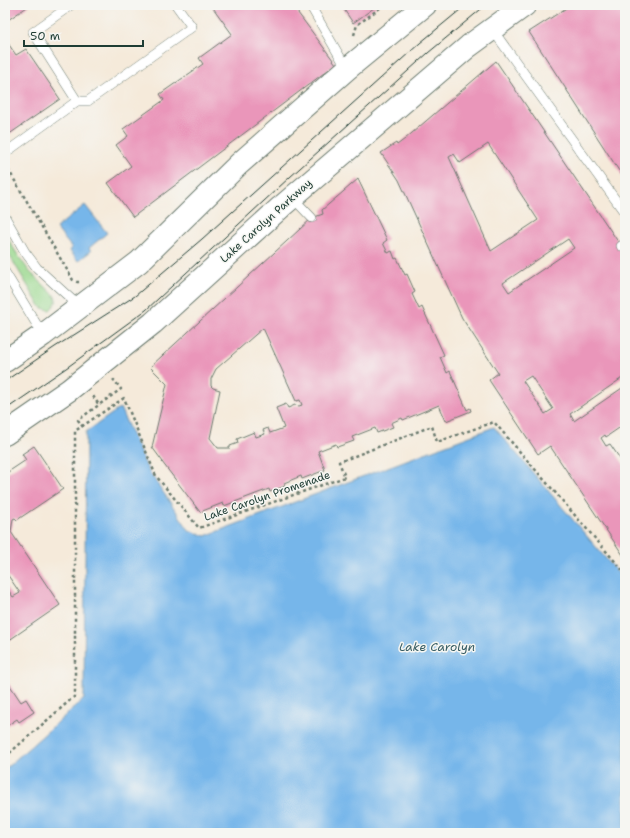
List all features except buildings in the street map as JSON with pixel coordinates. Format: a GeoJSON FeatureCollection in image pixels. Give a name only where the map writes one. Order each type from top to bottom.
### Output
{"type":"FeatureCollection","features":[{"type":"Feature","properties":{"kind":"street"},"geometry":{"type":"LineString","coordinates":[[5,361],[43,335],[139,262],[239,164],[347,69],[425,5]]}},
{"type":"Feature","properties":{"kind":"street","name":"Lake Carolyn Parkway"},"geometry":{"type":"LineString","coordinates":[[5,434],[69,390],[153,323],[292,197],[469,46],[525,5]]}},
{"type":"Feature","properties":{"kind":"lane"},"geometry":{"type":"LineString","coordinates":[[71,5],[33,32],[77,101]]}},
{"type":"Feature","properties":{"kind":"lane"},"geometry":{"type":"LineString","coordinates":[[5,153],[77,101],[88,101],[192,27],[176,5]]}},
{"type":"Feature","properties":{"kind":"lane"},"geometry":{"type":"LineString","coordinates":[[310,5],[347,69]]}},
{"type":"Feature","properties":{"kind":"lane"},"geometry":{"type":"LineString","coordinates":[[492,29],[625,212]]}},
{"type":"Feature","properties":{"kind":"lane"},"geometry":{"type":"LineString","coordinates":[[292,197],[312,218]]}},
{"type":"Feature","properties":{"kind":"lane"},"geometry":{"type":"LineString","coordinates":[[5,217],[25,252],[37,268],[80,307]]}},
{"type":"Feature","properties":{"kind":"lane"},"geometry":{"type":"LineString","coordinates":[[5,272],[43,335]]}},
{"type":"Feature","properties":{"kind":"path"},"geometry":{"type":"LineString","coordinates":[[354,34],[357,26],[384,5]]}},
{"type":"Feature","properties":{"kind":"path"},"geometry":{"type":"LineString","coordinates":[[5,164],[73,280],[82,282]]}},
{"type":"Feature","properties":{"kind":"path"},"geometry":{"type":"LineString","coordinates":[[5,756],[75,696],[76,432],[83,426],[78,420],[121,389],[114,380],[109,384]]}},
{"type":"Feature","properties":{"kind":"path"},"geometry":{"type":"LineString","coordinates":[[87,400],[98,392]]}},
{"type":"Feature","properties":{"kind":"path"},"geometry":{"type":"LineString","coordinates":[[93,396],[100,405]]}},
{"type":"Feature","properties":{"kind":"path","name":"Lake Carolyn Promenade"},"geometry":{"type":"LineString","coordinates":[[83,426],[124,398],[156,476],[199,528],[345,477],[339,462],[432,426],[437,442],[494,422],[625,573]]}},
{"type":"Feature","properties":{"kind":"green space"},"geometry":{"type":"Polygon","coordinates":[[[5,234],[30,272],[55,297],[56,302],[50,310],[42,308],[38,303],[5,248],[5,234]]]}},
{"type":"Feature","properties":{"kind":"water"},"geometry":{"type":"Polygon","coordinates":[[[85,205],[107,233],[89,248],[91,251],[78,261],[70,251],[72,248],[56,228],[85,205]]]}},
{"type":"Feature","properties":{"kind":"water","name":"Lake Carolyn"},"geometry":{"type":"Polygon","coordinates":[[[120,408],[148,470],[189,530],[205,536],[494,427],[625,581],[625,833],[5,833],[5,769],[84,699],[86,432],[120,408]]]}},
{"type":"Feature","properties":{"kind":"tram line"},"geometry":{"type":"LineString","coordinates":[[5,381],[135,296],[202,239],[420,43],[466,5]]}},
{"type":"Feature","properties":{"kind":"tram line"},"geometry":{"type":"LineString","coordinates":[[5,410],[146,310],[290,177],[428,53],[486,5]]}}]}
